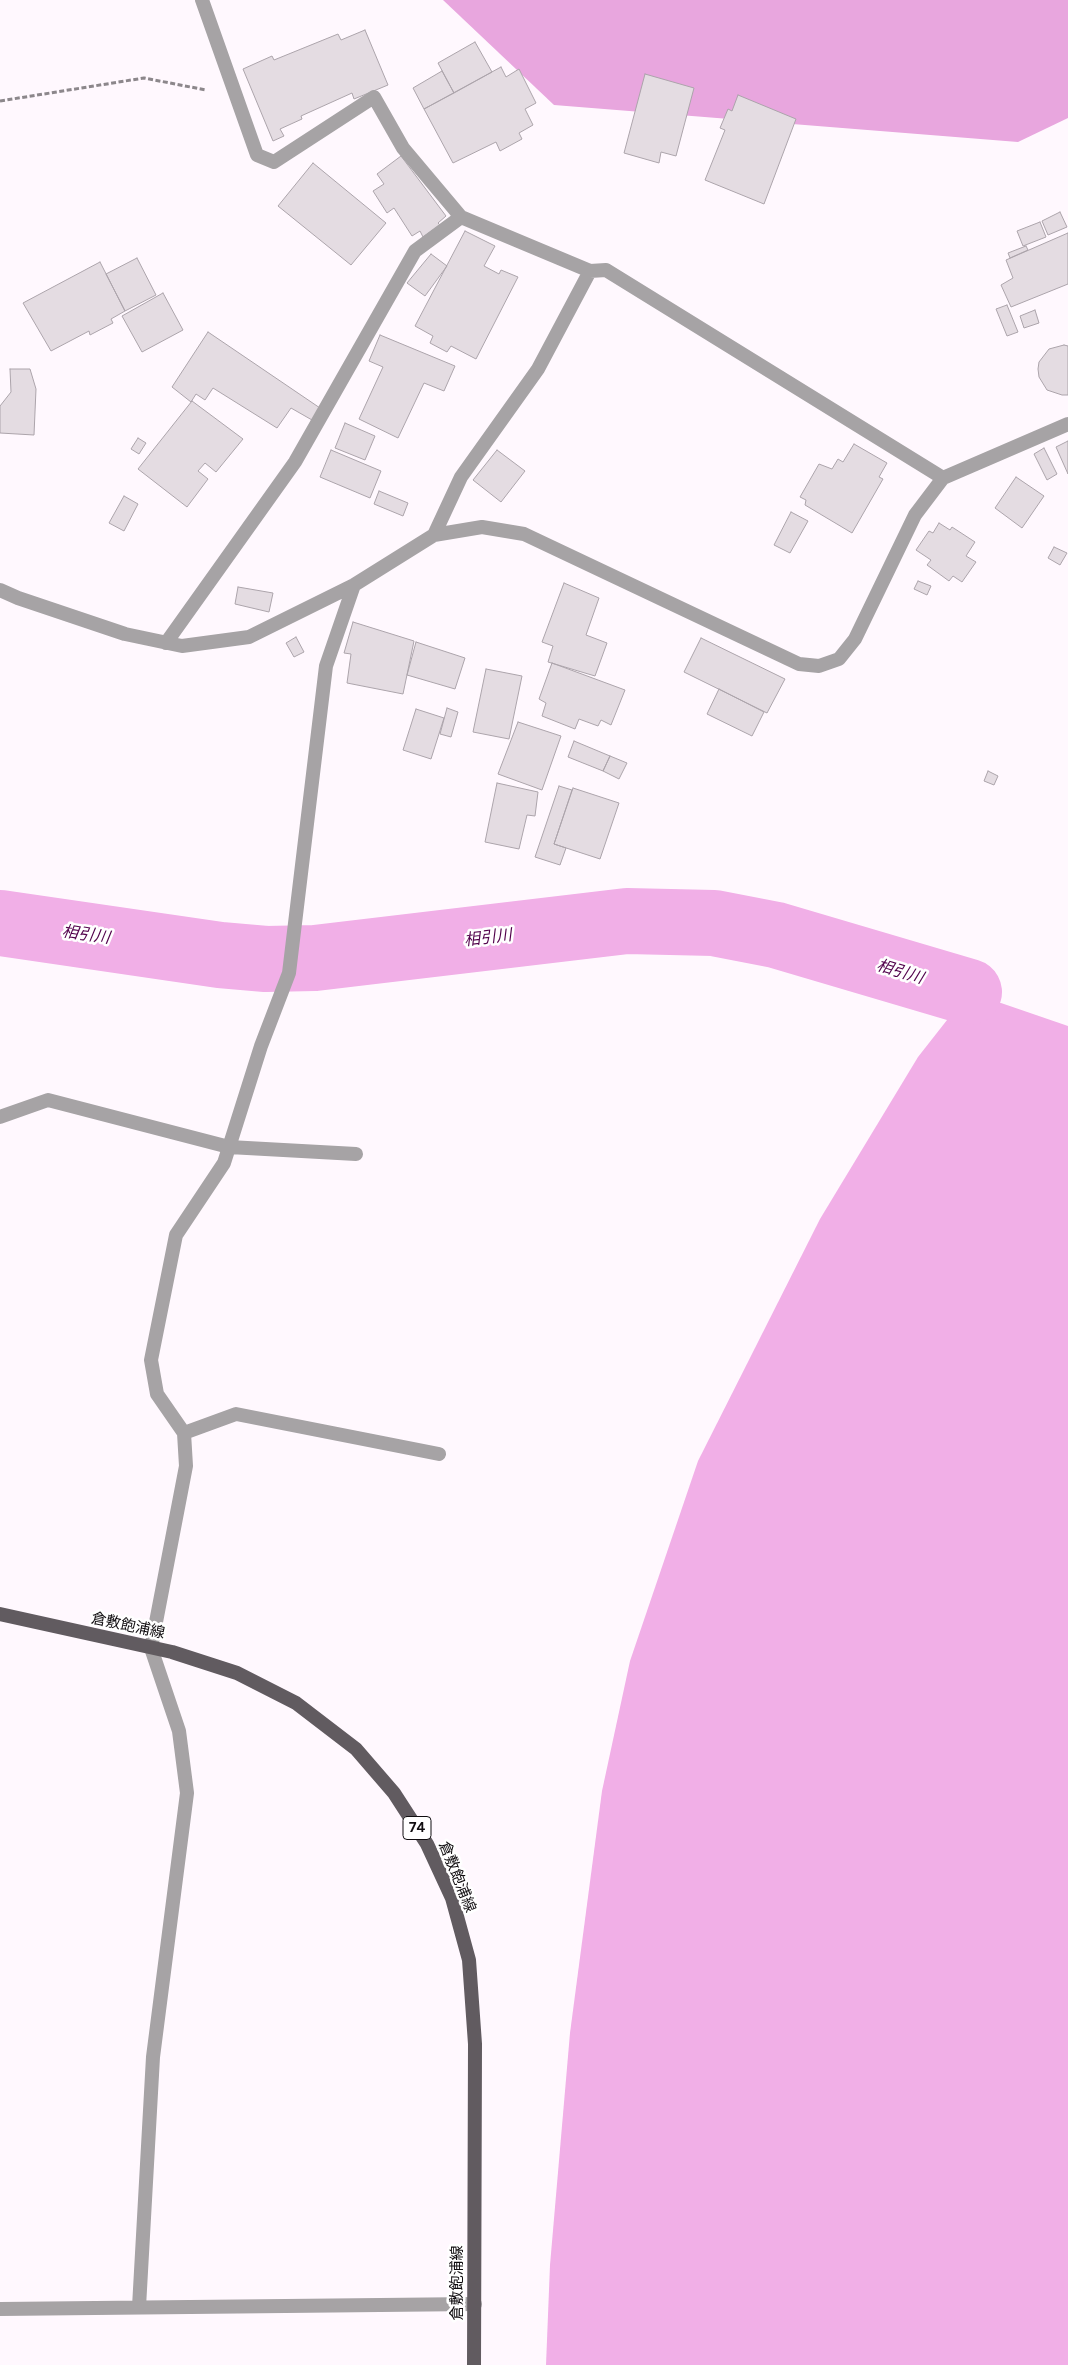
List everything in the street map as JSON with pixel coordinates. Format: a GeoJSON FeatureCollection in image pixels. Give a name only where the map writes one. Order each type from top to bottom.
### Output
{"type":"FeatureCollection","features":[{"type":"Feature","properties":{"kind":"main road","name":"倉敷飽浦線"},"geometry":{"type":"LineString","coordinates":[[0,1614],[172,1652],[237,1673],[296,1703],[356,1749],[394,1793],[427,1844],[452,1898],[468,1960],[476,2044],[474,2365]]}},
{"type":"Feature","properties":{"kind":"street"},"geometry":{"type":"LineString","coordinates":[[202,0],[257,155],[274,162],[374,97],[403,148],[461,217],[590,271],[606,270],[943,478]]}},
{"type":"Feature","properties":{"kind":"street"},"geometry":{"type":"LineString","coordinates":[[166,643],[295,462],[415,251],[461,217]]}},
{"type":"Feature","properties":{"kind":"street"},"geometry":{"type":"LineString","coordinates":[[434,534],[461,477],[538,369],[590,271]]}},
{"type":"Feature","properties":{"kind":"street"},"geometry":{"type":"LineString","coordinates":[[0,590],[18,598],[125,634],[182,646],[249,637],[354,585],[434,534],[482,527],[524,534],[798,664],[819,666],[839,659],[855,639],[915,514],[943,478],[1068,424]]}},
{"type":"Feature","properties":{"kind":"street"},"geometry":{"type":"LineString","coordinates":[[140,2307],[153,2057],[187,1792],[179,1731],[152,1648],[186,1466],[184,1433],[157,1394],[151,1360],[176,1235],[224,1163],[261,1046],[289,974],[326,666],[354,585]]}},
{"type":"Feature","properties":{"kind":"street"},"geometry":{"type":"LineString","coordinates":[[0,1117],[48,1100],[229,1147],[356,1154]]}},
{"type":"Feature","properties":{"kind":"street"},"geometry":{"type":"LineString","coordinates":[[184,1433],[236,1414],[439,1454]]}},
{"type":"Feature","properties":{"kind":"street"},"geometry":{"type":"LineString","coordinates":[[0,2309],[475,2304]]}},
{"type":"Feature","properties":{"kind":"path"},"geometry":{"type":"LineString","coordinates":[[0,100],[144,78],[236,95]]}},
{"type":"Feature","properties":{"kind":"shaded area"},"geometry":{"type":"Polygon","coordinates":[[[443,0],[1068,0],[1068,118],[1018,142],[554,105],[443,0]]]}},
{"type":"Feature","properties":{"kind":"shaded area"},"geometry":{"type":"Polygon","coordinates":[[[969,992],[1068,1026],[1068,2365],[546,2365],[550,2265],[570,2033],[602,1791],[630,1661],[698,1461],[820,1219],[918,1057],[969,992]]]}},
{"type":"Feature","properties":{"kind":"building"},"geometry":{"type":"Polygon","coordinates":[[[365,30],[388,85],[354,99],[352,93],[301,116],[302,119],[280,129],[284,136],[273,141],[243,69],[272,56],[274,60],[338,34],[341,40],[365,30]]]}},
{"type":"Feature","properties":{"kind":"building"},"geometry":{"type":"Polygon","coordinates":[[[475,42],[492,72],[454,93],[438,63],[475,42]]]}},
{"type":"Feature","properties":{"kind":"building"},"geometry":{"type":"Polygon","coordinates":[[[501,67],[506,77],[519,69],[536,103],[525,109],[533,125],[519,133],[522,139],[500,151],[496,142],[453,163],[424,109],[501,67]]]}},
{"type":"Feature","properties":{"kind":"building"},"geometry":{"type":"Polygon","coordinates":[[[442,71],[454,93],[424,109],[413,88],[442,71]]]}},
{"type":"Feature","properties":{"kind":"building"},"geometry":{"type":"Polygon","coordinates":[[[645,74],[694,88],[676,156],[661,152],[659,163],[624,153],[645,74]]]}},
{"type":"Feature","properties":{"kind":"building"},"geometry":{"type":"Polygon","coordinates":[[[738,95],[796,119],[764,204],[705,180],[725,130],[720,128],[728,109],[732,111],[738,95]]]}},
{"type":"Feature","properties":{"kind":"building"},"geometry":{"type":"Polygon","coordinates":[[[401,156],[446,216],[438,223],[440,225],[423,237],[420,231],[412,236],[394,208],[387,213],[373,191],[384,184],[377,174],[401,156]]]}},
{"type":"Feature","properties":{"kind":"building"},"geometry":{"type":"Polygon","coordinates":[[[313,163],[386,223],[351,265],[278,206],[313,163]]]}},
{"type":"Feature","properties":{"kind":"building"},"geometry":{"type":"Polygon","coordinates":[[[1060,212],[1067,227],[1048,235],[1042,221],[1060,212]]]}},
{"type":"Feature","properties":{"kind":"building"},"geometry":{"type":"Polygon","coordinates":[[[1040,222],[1046,237],[1023,246],[1017,231],[1040,222]]]}},
{"type":"Feature","properties":{"kind":"building"},"geometry":{"type":"Polygon","coordinates":[[[465,231],[495,246],[484,266],[499,274],[501,270],[518,277],[476,359],[451,346],[447,352],[430,343],[433,336],[415,326],[465,231]]]}},
{"type":"Feature","properties":{"kind":"building"},"geometry":{"type":"Polygon","coordinates":[[[1068,233],[1068,284],[1011,307],[1001,285],[1013,278],[1006,260],[1068,233]]]}},
{"type":"Feature","properties":{"kind":"building"},"geometry":{"type":"Polygon","coordinates":[[[1026,246],[1028,250],[1010,258],[1008,253],[1026,246]]]}},
{"type":"Feature","properties":{"kind":"building"},"geometry":{"type":"Polygon","coordinates":[[[431,254],[447,266],[425,296],[407,283],[431,254]]]}},
{"type":"Feature","properties":{"kind":"building"},"geometry":{"type":"Polygon","coordinates":[[[137,258],[156,295],[125,311],[106,274],[137,258]]]}},
{"type":"Feature","properties":{"kind":"building"},"geometry":{"type":"Polygon","coordinates":[[[100,262],[125,311],[111,319],[113,323],[90,335],[89,331],[51,351],[23,303],[100,262]]]}},
{"type":"Feature","properties":{"kind":"building"},"geometry":{"type":"Polygon","coordinates":[[[163,293],[183,330],[142,352],[122,316],[163,293]]]}},
{"type":"Feature","properties":{"kind":"building"},"geometry":{"type":"Polygon","coordinates":[[[1007,305],[1018,332],[1007,336],[996,309],[1007,305]]]}},
{"type":"Feature","properties":{"kind":"building"},"geometry":{"type":"Polygon","coordinates":[[[1035,310],[1039,323],[1024,328],[1020,316],[1035,310]]]}},
{"type":"Feature","properties":{"kind":"building"},"geometry":{"type":"Polygon","coordinates":[[[208,332],[320,408],[312,420],[291,408],[277,428],[213,388],[205,400],[196,394],[191,402],[172,387],[208,332]]]}},
{"type":"Feature","properties":{"kind":"building"},"geometry":{"type":"Polygon","coordinates":[[[380,335],[455,366],[444,391],[424,383],[398,438],[359,419],[383,367],[369,361],[380,335]]]}},
{"type":"Feature","properties":{"kind":"building"},"geometry":{"type":"Polygon","coordinates":[[[1064,345],[1068,346],[1068,395],[1047,390],[1039,377],[1038,369],[1039,362],[1049,349],[1064,345]]]}},
{"type":"Feature","properties":{"kind":"building"},"geometry":{"type":"Polygon","coordinates":[[[10,369],[30,369],[36,389],[34,435],[0,433],[0,406],[11,392],[10,369]]]}},
{"type":"Feature","properties":{"kind":"building"},"geometry":{"type":"Polygon","coordinates":[[[192,401],[243,439],[216,472],[205,463],[198,471],[208,479],[187,507],[138,469],[192,401]]]}},
{"type":"Feature","properties":{"kind":"building"},"geometry":{"type":"Polygon","coordinates":[[[345,423],[375,436],[365,460],[335,448],[345,423]]]}},
{"type":"Feature","properties":{"kind":"building"},"geometry":{"type":"Polygon","coordinates":[[[138,438],[146,443],[139,454],[131,449],[138,438]]]}},
{"type":"Feature","properties":{"kind":"building"},"geometry":{"type":"Polygon","coordinates":[[[1068,441],[1068,474],[1056,447],[1068,441]]]}},
{"type":"Feature","properties":{"kind":"building"},"geometry":{"type":"Polygon","coordinates":[[[854,444],[887,463],[879,477],[883,479],[852,533],[805,505],[806,500],[800,497],[819,464],[832,469],[838,459],[843,462],[854,444]]]}},
{"type":"Feature","properties":{"kind":"building"},"geometry":{"type":"Polygon","coordinates":[[[1044,448],[1057,474],[1047,480],[1034,454],[1044,448]]]}},
{"type":"Feature","properties":{"kind":"building"},"geometry":{"type":"Polygon","coordinates":[[[331,450],[381,471],[370,498],[320,477],[331,450]]]}},
{"type":"Feature","properties":{"kind":"building"},"geometry":{"type":"Polygon","coordinates":[[[497,450],[525,471],[501,502],[473,480],[497,450]]]}},
{"type":"Feature","properties":{"kind":"building"},"geometry":{"type":"Polygon","coordinates":[[[1016,477],[1044,496],[1022,528],[995,508],[1016,477]]]}},
{"type":"Feature","properties":{"kind":"building"},"geometry":{"type":"Polygon","coordinates":[[[379,491],[408,503],[403,516],[374,504],[379,491]]]}},
{"type":"Feature","properties":{"kind":"building"},"geometry":{"type":"Polygon","coordinates":[[[124,496],[138,504],[124,531],[109,523],[124,496]]]}},
{"type":"Feature","properties":{"kind":"building"},"geometry":{"type":"Polygon","coordinates":[[[791,512],[808,521],[790,553],[774,545],[791,512]]]}},
{"type":"Feature","properties":{"kind":"building"},"geometry":{"type":"Polygon","coordinates":[[[939,523],[950,530],[952,527],[975,542],[966,556],[976,562],[962,582],[953,576],[949,581],[927,565],[931,560],[916,550],[929,531],[933,533],[939,523]]]}},
{"type":"Feature","properties":{"kind":"building"},"geometry":{"type":"Polygon","coordinates":[[[1054,547],[1067,553],[1060,565],[1048,558],[1054,547]]]}},
{"type":"Feature","properties":{"kind":"building"},"geometry":{"type":"Polygon","coordinates":[[[918,581],[931,586],[927,595],[914,589],[918,581]]]}},
{"type":"Feature","properties":{"kind":"building"},"geometry":{"type":"Polygon","coordinates":[[[564,583],[599,598],[586,635],[607,643],[595,676],[548,662],[553,646],[542,642],[564,583]]]}},
{"type":"Feature","properties":{"kind":"building"},"geometry":{"type":"Polygon","coordinates":[[[238,587],[273,593],[269,612],[235,604],[238,587]]]}},
{"type":"Feature","properties":{"kind":"building"},"geometry":{"type":"Polygon","coordinates":[[[353,622],[414,641],[403,694],[347,683],[351,654],[344,653],[353,622]]]}},
{"type":"Feature","properties":{"kind":"building"},"geometry":{"type":"Polygon","coordinates":[[[296,637],[304,652],[294,657],[286,643],[296,637]]]}},
{"type":"Feature","properties":{"kind":"building"},"geometry":{"type":"Polygon","coordinates":[[[701,638],[785,679],[767,713],[684,672],[701,638]]]}},
{"type":"Feature","properties":{"kind":"building"},"geometry":{"type":"Polygon","coordinates":[[[416,642],[465,658],[455,689],[407,675],[416,642]]]}},
{"type":"Feature","properties":{"kind":"building"},"geometry":{"type":"Polygon","coordinates":[[[552,663],[625,690],[611,725],[601,720],[598,726],[579,719],[575,729],[542,716],[546,703],[539,699],[552,663]]]}},
{"type":"Feature","properties":{"kind":"building"},"geometry":{"type":"Polygon","coordinates":[[[486,669],[522,676],[509,739],[473,732],[486,669]]]}},
{"type":"Feature","properties":{"kind":"building"},"geometry":{"type":"Polygon","coordinates":[[[719,689],[764,712],[752,736],[707,714],[719,689]]]}},
{"type":"Feature","properties":{"kind":"building"},"geometry":{"type":"Polygon","coordinates":[[[447,708],[458,712],[451,737],[440,734],[447,708]]]}},
{"type":"Feature","properties":{"kind":"building"},"geometry":{"type":"Polygon","coordinates":[[[416,709],[444,718],[431,759],[403,750],[416,709]]]}},
{"type":"Feature","properties":{"kind":"building"},"geometry":{"type":"Polygon","coordinates":[[[518,722],[561,736],[542,790],[498,774],[518,722]]]}},
{"type":"Feature","properties":{"kind":"building"},"geometry":{"type":"Polygon","coordinates":[[[574,741],[610,756],[603,771],[568,757],[574,741]]]}},
{"type":"Feature","properties":{"kind":"building"},"geometry":{"type":"Polygon","coordinates":[[[610,756],[627,763],[619,779],[603,771],[610,756]]]}},
{"type":"Feature","properties":{"kind":"building"},"geometry":{"type":"Polygon","coordinates":[[[988,771],[998,776],[994,785],[984,781],[988,771]]]}},
{"type":"Feature","properties":{"kind":"building"},"geometry":{"type":"Polygon","coordinates":[[[497,783],[538,792],[535,816],[527,815],[519,849],[485,842],[497,783]]]}},
{"type":"Feature","properties":{"kind":"building"},"geometry":{"type":"Polygon","coordinates":[[[559,786],[572,790],[554,844],[566,848],[560,865],[535,857],[559,786]]]}},
{"type":"Feature","properties":{"kind":"building"},"geometry":{"type":"Polygon","coordinates":[[[573,788],[619,803],[600,859],[554,844],[573,788]]]}},
{"type":"Feature","properties":{"kind":"waterway","name":"相引川"},"geometry":{"type":"LineString","coordinates":[[0,923],[220,955],[266,959],[315,958],[627,921],[714,923],[776,935],[969,992]]}}]}
